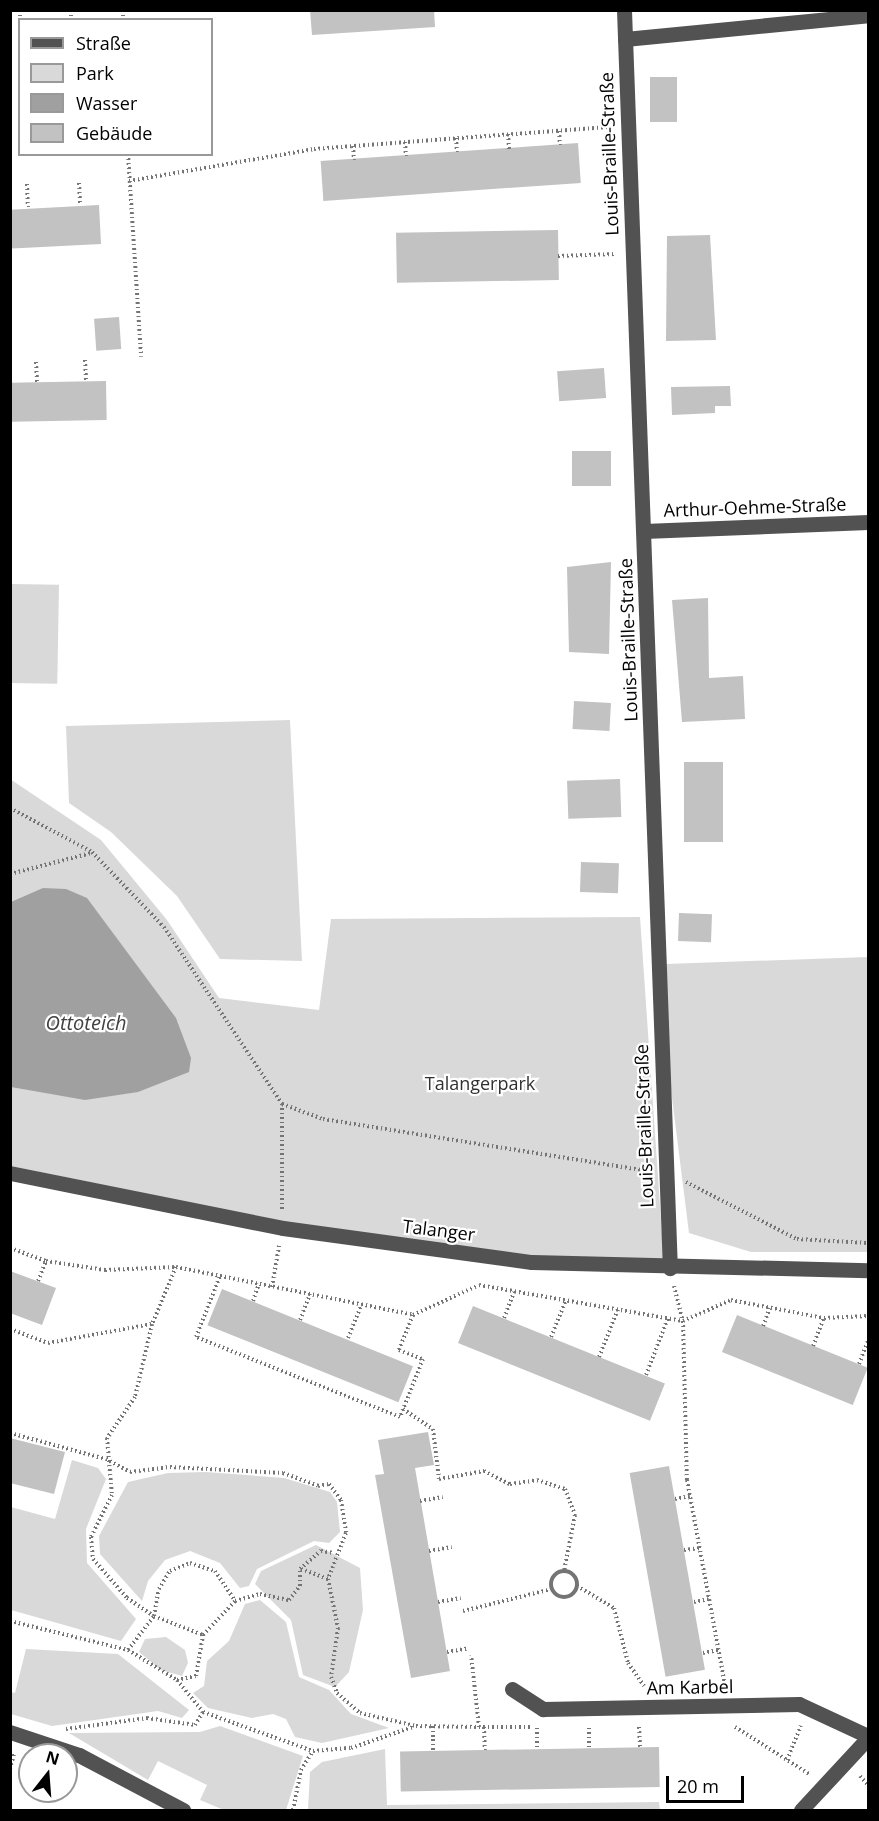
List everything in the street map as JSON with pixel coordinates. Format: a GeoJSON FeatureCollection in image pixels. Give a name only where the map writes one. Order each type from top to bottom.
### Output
{"type":"FeatureCollection","features":[{"type":"Feature","properties":{"kind":"street","name":"Louis-Braille-Straße"},"geometry":{"type":"LineString","coordinates":[[624,10],[626,126],[644,531],[663,1174],[670,1268]]}},
{"type":"Feature","properties":{"kind":"street"},"geometry":{"type":"LineString","coordinates":[[625,39],[868,15]]}},
{"type":"Feature","properties":{"kind":"street","name":"Arthur-Oehme-Straße"},"geometry":{"type":"LineString","coordinates":[[644,531],[868,522]]}},
{"type":"Feature","properties":{"kind":"street","name":"Talanger"},"geometry":{"type":"LineString","coordinates":[[10,1173],[283,1227],[532,1262],[670,1268],[868,1270]]}},
{"type":"Feature","properties":{"kind":"street","name":"Am Karbel"},"geometry":{"type":"LineString","coordinates":[[512,1689],[543,1709],[799,1704],[868,1737],[827,1786],[801,1810]]}},
{"type":"Feature","properties":{"kind":"street"},"geometry":{"type":"LineString","coordinates":[[10,1732],[79,1755],[183,1810]]}},
{"type":"Feature","properties":{"kind":"path"},"geometry":{"type":"LineString","coordinates":[[129,180],[353,146],[626,126]]}},
{"type":"Feature","properties":{"kind":"path"},"geometry":{"type":"LineString","coordinates":[[559,131],[560,144]]}},
{"type":"Feature","properties":{"kind":"path"},"geometry":{"type":"LineString","coordinates":[[508,134],[509,148]]}},
{"type":"Feature","properties":{"kind":"path"},"geometry":{"type":"LineString","coordinates":[[456,138],[457,152]]}},
{"type":"Feature","properties":{"kind":"path"},"geometry":{"type":"LineString","coordinates":[[405,142],[406,156]]}},
{"type":"Feature","properties":{"kind":"path"},"geometry":{"type":"LineString","coordinates":[[353,146],[354,160]]}},
{"type":"Feature","properties":{"kind":"path"},"geometry":{"type":"LineString","coordinates":[[128,156],[141,357]]}},
{"type":"Feature","properties":{"kind":"path"},"geometry":{"type":"LineString","coordinates":[[79,183],[80,206]]}},
{"type":"Feature","properties":{"kind":"path"},"geometry":{"type":"LineString","coordinates":[[27,184],[28,207]]}},
{"type":"Feature","properties":{"kind":"path"},"geometry":{"type":"LineString","coordinates":[[558,256],[632,254]]}},
{"type":"Feature","properties":{"kind":"path"},"geometry":{"type":"LineString","coordinates":[[85,360],[86,382]]}},
{"type":"Feature","properties":{"kind":"path"},"geometry":{"type":"LineString","coordinates":[[36,362],[37,383]]}},
{"type":"Feature","properties":{"kind":"path"},"geometry":{"type":"LineString","coordinates":[[10,808],[92,852],[164,927],[282,1104],[283,1227],[272,1287]]}},
{"type":"Feature","properties":{"kind":"path"},"geometry":{"type":"LineString","coordinates":[[10,874],[92,852]]}},
{"type":"Feature","properties":{"kind":"path"},"geometry":{"type":"LineString","coordinates":[[282,1104],[323,1119],[663,1174],[788,1236],[868,1243]]}},
{"type":"Feature","properties":{"kind":"path"},"geometry":{"type":"LineString","coordinates":[[10,1248],[46,1261],[105,1270],[176,1267],[413,1315],[479,1285],[682,1320],[731,1300],[824,1318],[868,1316]]}},
{"type":"Feature","properties":{"kind":"path"},"geometry":{"type":"LineString","coordinates":[[38,1281],[46,1261]]}},
{"type":"Feature","properties":{"kind":"path"},"geometry":{"type":"LineString","coordinates":[[176,1267],[152,1324],[135,1397],[107,1438],[106,1459],[112,1495],[91,1537],[93,1559],[127,1598],[154,1616],[203,1635]]}},
{"type":"Feature","properties":{"kind":"path"},"geometry":{"type":"LineString","coordinates":[[670,1268],[682,1320],[690,1496],[729,1706]]}},
{"type":"Feature","properties":{"kind":"path"},"geometry":{"type":"LineString","coordinates":[[220,1276],[196,1337],[400,1417],[423,1359],[399,1350]]}},
{"type":"Feature","properties":{"kind":"path"},"geometry":{"type":"LineString","coordinates":[[504,1290],[505,1281]]}},
{"type":"Feature","properties":{"kind":"path"},"geometry":{"type":"LineString","coordinates":[[253,1301],[259,1284]]}},
{"type":"Feature","properties":{"kind":"path"},"geometry":{"type":"LineString","coordinates":[[504,1318],[514,1292]]}},
{"type":"Feature","properties":{"kind":"path"},"geometry":{"type":"LineString","coordinates":[[300,1320],[310,1294]]}},
{"type":"Feature","properties":{"kind":"path"},"geometry":{"type":"LineString","coordinates":[[551,1338],[566,1300]]}},
{"type":"Feature","properties":{"kind":"path"},"geometry":{"type":"LineString","coordinates":[[348,1338],[361,1305]]}},
{"type":"Feature","properties":{"kind":"path"},"geometry":{"type":"LineString","coordinates":[[763,1326],[770,1308]]}},
{"type":"Feature","properties":{"kind":"path"},"geometry":{"type":"LineString","coordinates":[[599,1357],[618,1309]]}},
{"type":"Feature","properties":{"kind":"path"},"geometry":{"type":"LineString","coordinates":[[396,1357],[413,1315]]}},
{"type":"Feature","properties":{"kind":"path"},"geometry":{"type":"LineString","coordinates":[[646,1375],[669,1318]]}},
{"type":"Feature","properties":{"kind":"path"},"geometry":{"type":"LineString","coordinates":[[813,1346],[824,1318]]}},
{"type":"Feature","properties":{"kind":"path"},"geometry":{"type":"LineString","coordinates":[[10,1329],[48,1343],[152,1324]]}},
{"type":"Feature","properties":{"kind":"path"},"geometry":{"type":"LineString","coordinates":[[859,1364],[868,1341]]}},
{"type":"Feature","properties":{"kind":"path"},"geometry":{"type":"LineString","coordinates":[[403,1409],[433,1429],[439,1479],[484,1470],[510,1484],[537,1480],[566,1489],[575,1515],[564,1571]]}},
{"type":"Feature","properties":{"kind":"path"},"geometry":{"type":"LineString","coordinates":[[10,1432],[106,1459],[130,1472],[170,1467],[283,1473],[329,1484],[341,1500],[346,1533],[334,1553],[328,1578],[338,1629],[331,1677],[337,1693],[360,1713],[416,1726],[479,1727],[471,1655]]}},
{"type":"Feature","properties":{"kind":"path"},"geometry":{"type":"LineString","coordinates":[[675,1499],[690,1496]]}},
{"type":"Feature","properties":{"kind":"path"},"geometry":{"type":"LineString","coordinates":[[420,1501],[443,1497]]}},
{"type":"Feature","properties":{"kind":"path"},"geometry":{"type":"LineString","coordinates":[[429,1551],[452,1547]]}},
{"type":"Feature","properties":{"kind":"path"},"geometry":{"type":"LineString","coordinates":[[684,1550],[700,1548]]}},
{"type":"Feature","properties":{"kind":"path"},"geometry":{"type":"LineString","coordinates":[[177,1680],[196,1676],[203,1635],[235,1601],[260,1594],[289,1600],[300,1586],[300,1569],[321,1551],[334,1553]]}},
{"type":"Feature","properties":{"kind":"path"},"geometry":{"type":"LineString","coordinates":[[128,1650],[154,1616],[159,1589],[170,1571],[190,1563],[215,1571],[235,1601]]}},
{"type":"Feature","properties":{"kind":"path"},"geometry":{"type":"LineString","coordinates":[[300,1569],[328,1578]]}},
{"type":"Feature","properties":{"kind":"path"},"geometry":{"type":"LineString","coordinates":[[552,1589],[553,1577],[564,1571],[573,1574],[577,1586],[614,1608],[635,1680],[651,1690]]}},
{"type":"Feature","properties":{"kind":"path"},"geometry":{"type":"LineString","coordinates":[[463,1611],[552,1589],[566,1598],[577,1586]]}},
{"type":"Feature","properties":{"kind":"path"},"geometry":{"type":"LineString","coordinates":[[438,1602],[460,1598]]}},
{"type":"Feature","properties":{"kind":"path"},"geometry":{"type":"LineString","coordinates":[[694,1602],[709,1599]]}},
{"type":"Feature","properties":{"kind":"path"},"geometry":{"type":"LineString","coordinates":[[10,1621],[128,1650],[177,1680],[203,1712],[312,1751],[351,1748],[416,1726]]}},
{"type":"Feature","properties":{"kind":"path"},"geometry":{"type":"LineString","coordinates":[[447,1652],[470,1648]]}},
{"type":"Feature","properties":{"kind":"path"},"geometry":{"type":"LineString","coordinates":[[703,1653],[718,1650]]}},
{"type":"Feature","properties":{"kind":"path"},"geometry":{"type":"LineString","coordinates":[[787,1760],[802,1732],[799,1704]]}},
{"type":"Feature","properties":{"kind":"path"},"geometry":{"type":"LineString","coordinates":[[705,1707],[827,1786]]}},
{"type":"Feature","properties":{"kind":"path"},"geometry":{"type":"LineString","coordinates":[[53,1730],[147,1718],[195,1725],[203,1712]]}},
{"type":"Feature","properties":{"kind":"path"},"geometry":{"type":"LineString","coordinates":[[433,1726],[434,1751]]}},
{"type":"Feature","properties":{"kind":"path"},"geometry":{"type":"LineString","coordinates":[[484,1727],[485,1750]]}},
{"type":"Feature","properties":{"kind":"path"},"geometry":{"type":"LineString","coordinates":[[537,1727],[537,1749]]}},
{"type":"Feature","properties":{"kind":"path"},"geometry":{"type":"LineString","coordinates":[[589,1727],[589,1748]]}},
{"type":"Feature","properties":{"kind":"path"},"geometry":{"type":"LineString","coordinates":[[639,1727],[640,1747]]}},
{"type":"Feature","properties":{"kind":"path"},"geometry":{"type":"LineString","coordinates":[[293,1810],[301,1770],[312,1751]]}},
{"type":"Feature","properties":{"kind":"green space"},"geometry":{"type":"Polygon","coordinates":[[[11,584],[59,585],[57,684],[10,683],[11,584]]]}},
{"type":"Feature","properties":{"kind":"green space"},"geometry":{"type":"Polygon","coordinates":[[[290,720],[302,961],[220,959],[177,896],[111,832],[69,803],[66,726],[290,720]]]}},
{"type":"Feature","properties":{"kind":"green space","name":"Talangerpark"},"geometry":{"type":"Polygon","coordinates":[[[10,779],[101,840],[167,920],[219,998],[319,1010],[331,919],[640,917],[664,1264],[531,1256],[288,1223],[11,1166],[10,779]]]}},
{"type":"Feature","properties":{"kind":"green space"},"geometry":{"type":"Polygon","coordinates":[[[868,957],[868,1252],[751,1252],[689,1233],[670,1082],[666,964],[868,957]]]}},
{"type":"Feature","properties":{"kind":"green space"},"geometry":{"type":"Polygon","coordinates":[[[72,1460],[98,1468],[106,1479],[86,1529],[87,1563],[136,1619],[121,1641],[11,1610],[11,1507],[55,1519],[72,1460]]]}},
{"type":"Feature","properties":{"kind":"green space"},"geometry":{"type":"Polygon","coordinates":[[[206,1472],[284,1478],[330,1492],[337,1502],[340,1532],[329,1543],[314,1541],[257,1569],[249,1586],[240,1588],[220,1563],[190,1551],[165,1560],[148,1581],[142,1601],[100,1554],[99,1536],[128,1482],[168,1473],[206,1472]]]}},
{"type":"Feature","properties":{"kind":"green space"},"geometry":{"type":"Polygon","coordinates":[[[316,1545],[360,1568],[363,1610],[349,1672],[335,1687],[303,1675],[291,1620],[255,1584],[261,1571],[316,1545]]]}},
{"type":"Feature","properties":{"kind":"green space"},"geometry":{"type":"Polygon","coordinates":[[[260,1600],[286,1622],[299,1677],[329,1690],[351,1714],[389,1728],[322,1743],[295,1737],[286,1719],[273,1714],[252,1718],[208,1708],[193,1693],[204,1686],[207,1661],[229,1641],[245,1604],[260,1600]]]}},
{"type":"Feature","properties":{"kind":"green space"},"geometry":{"type":"Polygon","coordinates":[[[166,1637],[185,1650],[188,1663],[182,1676],[161,1670],[139,1652],[145,1639],[166,1637]]]}},
{"type":"Feature","properties":{"kind":"green space"},"geometry":{"type":"Polygon","coordinates":[[[26,1649],[118,1654],[189,1710],[182,1718],[158,1711],[52,1726],[11,1714],[11,1692],[15,1693],[26,1649]]]}},
{"type":"Feature","properties":{"kind":"green space"},"geometry":{"type":"Polygon","coordinates":[[[220,1726],[303,1756],[286,1810],[224,1810],[200,1800],[207,1785],[158,1761],[148,1780],[69,1733],[200,1732],[220,1726]]]}},
{"type":"Feature","properties":{"kind":"green space"},"geometry":{"type":"Polygon","coordinates":[[[385,1749],[387,1805],[659,1802],[660,1810],[308,1810],[310,1772],[322,1762],[385,1749]]]}},
{"type":"Feature","properties":{"kind":"water","name":"Ottoteich"},"geometry":{"type":"Polygon","coordinates":[[[43,888],[66,889],[87,898],[176,1018],[191,1058],[189,1072],[138,1092],[85,1100],[11,1087],[11,902],[43,888]]]}},
{"type":"Feature","properties":{"kind":"building"},"geometry":{"type":"Polygon","coordinates":[[[310,10],[434,10],[435,27],[312,35],[310,10]]]}},
{"type":"Feature","properties":{"kind":"building"},"geometry":{"type":"Polygon","coordinates":[[[650,77],[677,77],[677,122],[650,122],[650,77]]]}},
{"type":"Feature","properties":{"kind":"building"},"geometry":{"type":"Polygon","coordinates":[[[578,143],[581,183],[323,201],[321,161],[578,143]]]}},
{"type":"Feature","properties":{"kind":"building"},"geometry":{"type":"Polygon","coordinates":[[[99,205],[101,244],[12,249],[10,210],[99,205]]]}},
{"type":"Feature","properties":{"kind":"building"},"geometry":{"type":"Polygon","coordinates":[[[558,230],[559,280],[397,283],[396,233],[558,230]]]}},
{"type":"Feature","properties":{"kind":"building"},"geometry":{"type":"Polygon","coordinates":[[[710,235],[716,340],[666,341],[667,236],[710,235]]]}},
{"type":"Feature","properties":{"kind":"building"},"geometry":{"type":"Polygon","coordinates":[[[119,317],[121,349],[96,351],[94,319],[119,317]]]}},
{"type":"Feature","properties":{"kind":"building"},"geometry":{"type":"Polygon","coordinates":[[[604,368],[606,398],[559,401],[557,371],[604,368]]]}},
{"type":"Feature","properties":{"kind":"building"},"geometry":{"type":"Polygon","coordinates":[[[106,381],[107,420],[11,422],[10,383],[106,381]]]}},
{"type":"Feature","properties":{"kind":"building"},"geometry":{"type":"Polygon","coordinates":[[[730,386],[731,406],[715,406],[715,413],[672,415],[671,387],[730,386]]]}},
{"type":"Feature","properties":{"kind":"building"},"geometry":{"type":"Polygon","coordinates":[[[572,451],[611,451],[611,486],[572,486],[572,451]]]}},
{"type":"Feature","properties":{"kind":"building"},"geometry":{"type":"Polygon","coordinates":[[[611,562],[609,654],[569,652],[567,567],[611,562]]]}},
{"type":"Feature","properties":{"kind":"building"},"geometry":{"type":"Polygon","coordinates":[[[708,598],[709,678],[743,676],[745,719],[682,722],[672,600],[708,598]]]}},
{"type":"Feature","properties":{"kind":"building"},"geometry":{"type":"Polygon","coordinates":[[[574,701],[611,703],[609,731],[573,729],[574,701]]]}},
{"type":"Feature","properties":{"kind":"building"},"geometry":{"type":"Polygon","coordinates":[[[684,762],[723,762],[723,842],[684,842],[684,762]]]}},
{"type":"Feature","properties":{"kind":"building"},"geometry":{"type":"Polygon","coordinates":[[[620,779],[621,817],[568,819],[567,781],[620,779]]]}},
{"type":"Feature","properties":{"kind":"building"},"geometry":{"type":"Polygon","coordinates":[[[581,862],[619,863],[618,893],[580,892],[581,862]]]}},
{"type":"Feature","properties":{"kind":"building"},"geometry":{"type":"Polygon","coordinates":[[[679,913],[712,914],[711,942],[678,941],[679,913]]]}},
{"type":"Feature","properties":{"kind":"building"},"geometry":{"type":"Polygon","coordinates":[[[10,1271],[56,1288],[42,1325],[10,1313],[10,1271]]]}},
{"type":"Feature","properties":{"kind":"building"},"geometry":{"type":"Polygon","coordinates":[[[222,1289],[413,1366],[398,1402],[207,1325],[222,1289]]]}},
{"type":"Feature","properties":{"kind":"building"},"geometry":{"type":"Polygon","coordinates":[[[473,1306],[665,1384],[650,1421],[458,1343],[473,1306]]]}},
{"type":"Feature","properties":{"kind":"building"},"geometry":{"type":"Polygon","coordinates":[[[737,1315],[868,1368],[853,1405],[722,1352],[737,1315]]]}},
{"type":"Feature","properties":{"kind":"building"},"geometry":{"type":"Polygon","coordinates":[[[428,1432],[434,1465],[415,1468],[450,1671],[411,1678],[375,1475],[384,1474],[378,1440],[428,1432]]]}},
{"type":"Feature","properties":{"kind":"building"},"geometry":{"type":"Polygon","coordinates":[[[10,1438],[65,1452],[54,1494],[10,1483],[10,1438]]]}},
{"type":"Feature","properties":{"kind":"building"},"geometry":{"type":"Polygon","coordinates":[[[669,1466],[705,1670],[666,1677],[630,1473],[669,1466]]]}},
{"type":"Feature","properties":{"kind":"building"},"geometry":{"type":"Polygon","coordinates":[[[659,1747],[660,1787],[401,1792],[400,1752],[659,1747]]]}}]}
